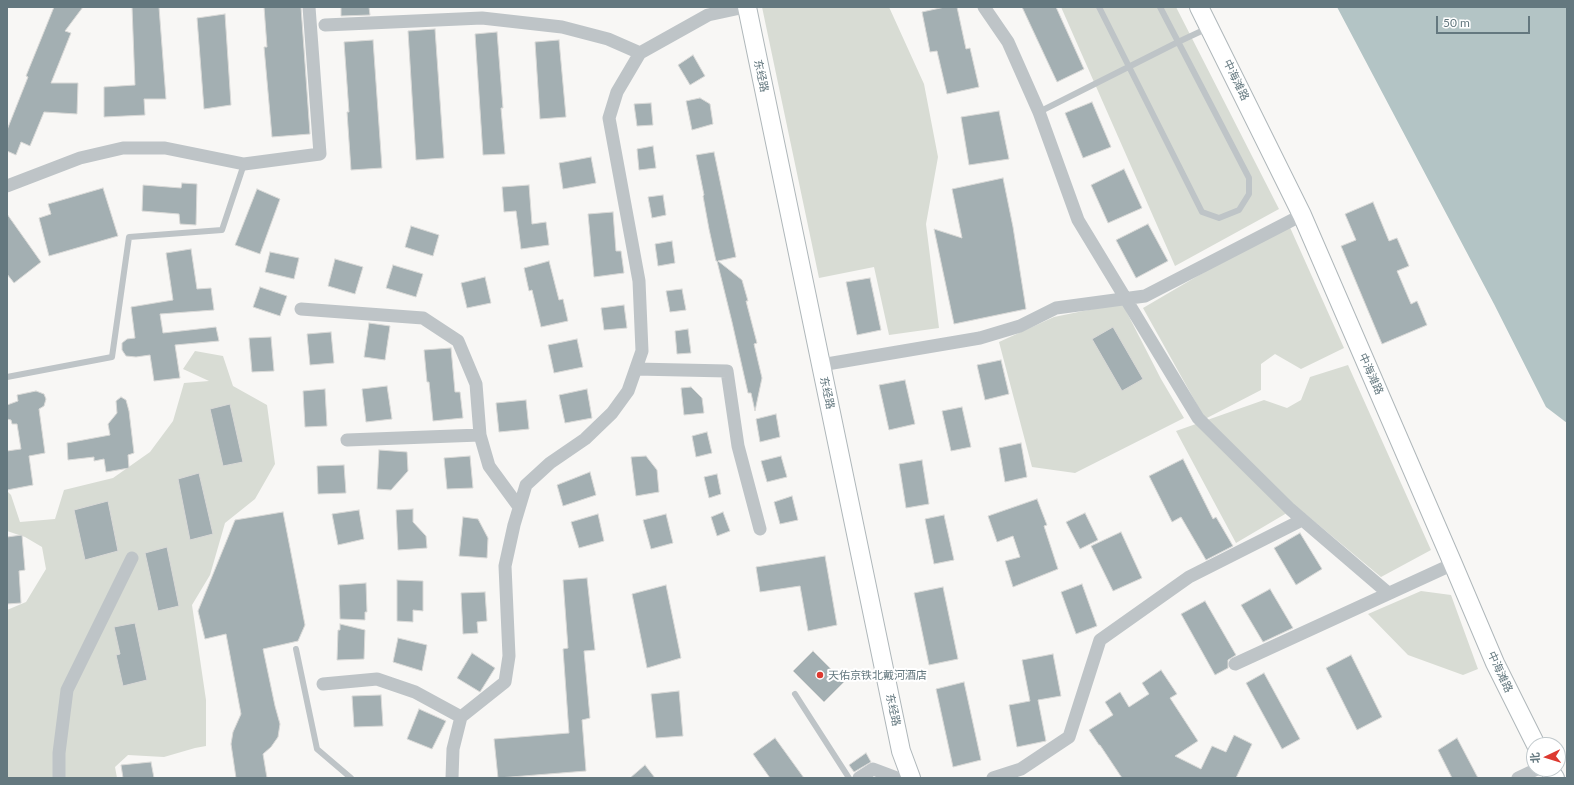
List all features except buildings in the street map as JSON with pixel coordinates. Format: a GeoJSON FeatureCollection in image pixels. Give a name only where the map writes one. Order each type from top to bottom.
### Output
{"type":"FeatureCollection","features":[{"type":"Feature","properties":{"kind":"main road","name":"东经路"},"geometry":{"type":"LineString","coordinates":[[746,7],[902,751],[910,778]]}},
{"type":"Feature","properties":{"kind":"main road","name":"中海滩路"},"geometry":{"type":"LineString","coordinates":[[1199,7],[1302,215],[1495,663],[1532,737]]}},
{"type":"Feature","properties":{"kind":"street"},"geometry":{"type":"LineString","coordinates":[[7,186],[80,158],[123,148],[165,148],[244,164],[320,154],[310,7]]}},
{"type":"Feature","properties":{"kind":"street"},"geometry":{"type":"LineString","coordinates":[[452,778],[453,749],[461,716],[505,682],[509,656],[505,566],[514,525],[526,485],[550,463],[585,439],[612,413],[628,390],[642,351],[639,282],[609,118],[617,92],[640,53],[708,15],[746,7]]}},
{"type":"Feature","properties":{"kind":"street"},"geometry":{"type":"LineString","coordinates":[[984,7],[1008,42],[1038,112],[1078,220],[1198,418],[1302,520],[1388,593]]}},
{"type":"Feature","properties":{"kind":"street"},"geometry":{"type":"LineString","coordinates":[[325,25],[482,18],[562,27],[608,39],[640,53]]}},
{"type":"Feature","properties":{"kind":"street"},"geometry":{"type":"LineString","coordinates":[[821,365],[980,338],[1020,326],[1056,308],[1145,296],[1302,215]]}},
{"type":"Feature","properties":{"kind":"street"},"geometry":{"type":"LineString","coordinates":[[301,309],[423,318],[458,342],[476,384],[480,435],[489,466],[519,507]]}},
{"type":"Feature","properties":{"kind":"street"},"geometry":{"type":"LineString","coordinates":[[636,369],[727,371],[738,446],[760,529]]}},
{"type":"Feature","properties":{"kind":"street"},"geometry":{"type":"LineString","coordinates":[[347,440],[480,435]]}},
{"type":"Feature","properties":{"kind":"street"},"geometry":{"type":"LineString","coordinates":[[993,778],[1021,769],[1069,737],[1100,640],[1189,577],[1302,520]]}},
{"type":"Feature","properties":{"kind":"street"},"geometry":{"type":"LineString","coordinates":[[59,778],[59,753],[67,690],[132,558]]}},
{"type":"Feature","properties":{"kind":"street"},"geometry":{"type":"LineString","coordinates":[[1234,664],[1453,564]]}},
{"type":"Feature","properties":{"kind":"street"},"geometry":{"type":"LineString","coordinates":[[324,684],[377,679],[415,692],[461,716]]}},
{"type":"Feature","properties":{"kind":"street"},"geometry":{"type":"LineString","coordinates":[[859,778],[873,769],[897,778]]}},
{"type":"Feature","properties":{"kind":"lane"},"geometry":{"type":"LineString","coordinates":[[1099,7],[1202,212],[1219,218],[1239,210],[1249,194],[1249,178],[1160,7]]}},
{"type":"Feature","properties":{"kind":"lane"},"geometry":{"type":"LineString","coordinates":[[1038,112],[1129,68],[1178,42],[1210,28]]}},
{"type":"Feature","properties":{"kind":"lane"},"geometry":{"type":"LineString","coordinates":[[7,377],[112,357],[129,237],[222,230],[244,164]]}},
{"type":"Feature","properties":{"kind":"lane"},"geometry":{"type":"LineString","coordinates":[[296,650],[316,749],[352,778]]}},
{"type":"Feature","properties":{"kind":"lane"},"geometry":{"type":"LineString","coordinates":[[795,694],[849,778]]}},
{"type":"Feature","properties":{"kind":"shaded area"},"geometry":{"type":"Polygon","coordinates":[[[762,7],[889,7],[924,84],[938,157],[926,224],[939,328],[889,335],[874,267],[819,278],[762,7]]]}},
{"type":"Feature","properties":{"kind":"shaded area"},"geometry":{"type":"Polygon","coordinates":[[[1061,7],[1176,7],[1279,209],[1175,266],[1061,7]]]}},
{"type":"Feature","properties":{"kind":"shaded area"},"geometry":{"type":"Polygon","coordinates":[[[1337,7],[1567,7],[1567,423],[1546,407],[1494,304],[1337,7]]]}},
{"type":"Feature","properties":{"kind":"shaded area"},"geometry":{"type":"Polygon","coordinates":[[[1288,223],[1344,348],[1301,369],[1275,354],[1261,364],[1261,390],[1205,419],[1143,308],[1288,223]]]}},
{"type":"Feature","properties":{"kind":"shaded area"},"geometry":{"type":"Polygon","coordinates":[[[1122,303],[1161,379],[1184,418],[1075,473],[1032,467],[999,342],[1054,317],[1122,303]]]}},
{"type":"Feature","properties":{"kind":"shaded area"},"geometry":{"type":"Polygon","coordinates":[[[195,351],[223,356],[233,386],[267,405],[275,464],[255,499],[225,523],[210,575],[192,605],[206,700],[206,746],[164,757],[128,755],[115,767],[117,778],[7,778],[7,610],[26,602],[46,569],[42,547],[25,537],[7,531],[7,491],[11,495],[20,522],[55,519],[64,490],[113,478],[150,452],[173,421],[184,383],[209,381],[183,369],[195,351]]]}},
{"type":"Feature","properties":{"kind":"shaded area"},"geometry":{"type":"Polygon","coordinates":[[[1348,365],[1431,550],[1381,577],[1297,507],[1236,543],[1176,431],[1264,400],[1287,408],[1301,400],[1310,377],[1348,365]]]}},
{"type":"Feature","properties":{"kind":"shaded area"},"geometry":{"type":"Polygon","coordinates":[[[1421,591],[1451,595],[1478,669],[1463,675],[1408,655],[1368,614],[1421,591]]]}},
{"type":"Feature","properties":{"kind":"place","name":"天佑京铁北戴河酒店"},"geometry":{"type":"Point","coordinates":[820,675]}}]}
